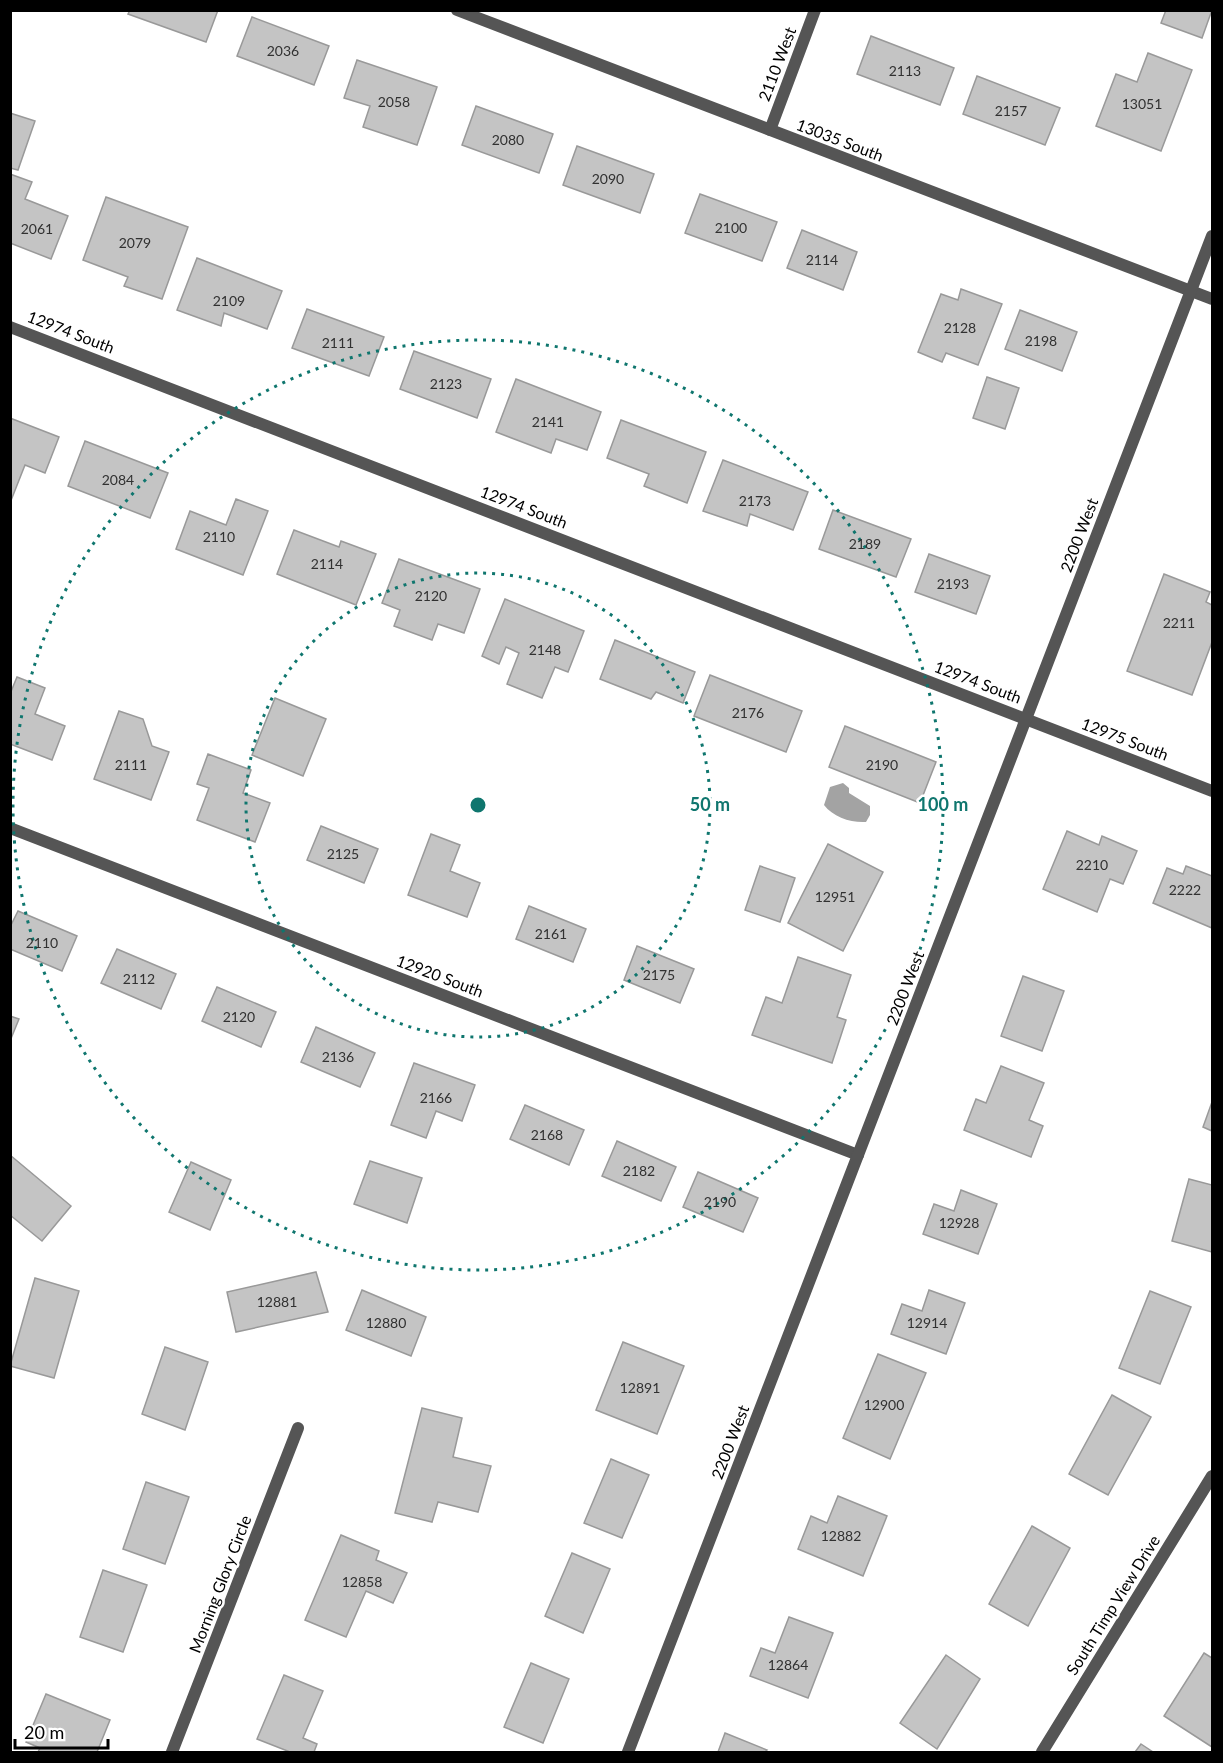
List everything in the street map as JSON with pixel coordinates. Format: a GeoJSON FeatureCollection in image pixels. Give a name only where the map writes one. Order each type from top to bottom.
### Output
{"type":"FeatureCollection","features":[{"type":"Feature","properties":{"kind":"street","name":"13035 South"},"geometry":{"type":"LineString","coordinates":[[457,10],[1212,299]]}},
{"type":"Feature","properties":{"kind":"street","name":"2110 West"},"geometry":{"type":"LineString","coordinates":[[770,130],[815,10]]}},
{"type":"Feature","properties":{"kind":"street","name":"2200 West"},"geometry":{"type":"LineString","coordinates":[[628,1752],[1212,236]]}},
{"type":"Feature","properties":{"kind":"street","name":"12974 South"},"geometry":{"type":"LineString","coordinates":[[10,327],[1026,718]]}},
{"type":"Feature","properties":{"kind":"street","name":"12975 South"},"geometry":{"type":"LineString","coordinates":[[1026,718],[1212,790]]}},
{"type":"Feature","properties":{"kind":"street","name":"12920 South"},"geometry":{"type":"LineString","coordinates":[[10,828],[858,1155]]}},
{"type":"Feature","properties":{"kind":"street","name":"Morning Glory Circle"},"geometry":{"type":"LineString","coordinates":[[172,1752],[298,1428]]}},
{"type":"Feature","properties":{"kind":"street","name":"South Timp View Drive"},"geometry":{"type":"LineString","coordinates":[[1042,1752],[1212,1476]]}},
{"type":"Feature","properties":{"kind":"shaded area"},"geometry":{"type":"Polygon","coordinates":[[[843,783],[849,788],[849,793],[870,806],[870,815],[866,822],[843,818],[832,813],[824,805],[830,787],[843,783]]]}},
{"type":"Feature","properties":{"kind":"building"},"geometry":{"type":"Polygon","coordinates":[[[130,10],[218,10],[206,42],[128,14],[130,10]]]}},
{"type":"Feature","properties":{"kind":"building"},"geometry":{"type":"Polygon","coordinates":[[[1166,10],[1212,10],[1202,38],[1161,23],[1166,10]]]}},
{"type":"Feature","properties":{"kind":"building"},"geometry":{"type":"Polygon","coordinates":[[[252,17],[329,46],[314,85],[237,56],[252,17]]]}},
{"type":"Feature","properties":{"kind":"building"},"geometry":{"type":"Polygon","coordinates":[[[871,36],[954,68],[940,105],[857,74],[871,36]]]}},
{"type":"Feature","properties":{"kind":"building"},"geometry":{"type":"Polygon","coordinates":[[[1148,53],[1192,70],[1161,151],[1096,126],[1116,74],[1137,82],[1148,53]]]}},
{"type":"Feature","properties":{"kind":"building"},"geometry":{"type":"Polygon","coordinates":[[[357,60],[437,87],[417,145],[363,127],[370,106],[344,98],[357,60]]]}},
{"type":"Feature","properties":{"kind":"building"},"geometry":{"type":"Polygon","coordinates":[[[977,76],[1060,108],[1045,145],[963,114],[977,76]]]}},
{"type":"Feature","properties":{"kind":"building"},"geometry":{"type":"Polygon","coordinates":[[[476,106],[553,134],[539,173],[462,145],[476,106]]]}},
{"type":"Feature","properties":{"kind":"building"},"geometry":{"type":"Polygon","coordinates":[[[10,113],[35,121],[18,170],[10,168],[10,113]]]}},
{"type":"Feature","properties":{"kind":"building"},"geometry":{"type":"Polygon","coordinates":[[[577,146],[654,174],[640,213],[563,185],[577,146]]]}},
{"type":"Feature","properties":{"kind":"building"},"geometry":{"type":"Polygon","coordinates":[[[10,174],[32,182],[25,199],[68,216],[51,259],[10,243],[10,174]]]}},
{"type":"Feature","properties":{"kind":"building"},"geometry":{"type":"Polygon","coordinates":[[[700,194],[777,222],[762,261],[685,233],[700,194]]]}},
{"type":"Feature","properties":{"kind":"building"},"geometry":{"type":"Polygon","coordinates":[[[106,197],[188,227],[162,299],[124,286],[128,277],[83,260],[106,197]]]}},
{"type":"Feature","properties":{"kind":"building"},"geometry":{"type":"Polygon","coordinates":[[[802,230],[857,252],[843,290],[787,268],[802,230]]]}},
{"type":"Feature","properties":{"kind":"building"},"geometry":{"type":"Polygon","coordinates":[[[197,258],[282,291],[267,329],[224,313],[221,326],[177,310],[197,258]]]}},
{"type":"Feature","properties":{"kind":"building"},"geometry":{"type":"Polygon","coordinates":[[[961,289],[1002,304],[978,365],[946,353],[942,362],[918,352],[941,294],[958,300],[961,289]]]}},
{"type":"Feature","properties":{"kind":"building"},"geometry":{"type":"Polygon","coordinates":[[[307,309],[384,337],[369,376],[292,348],[307,309]]]}},
{"type":"Feature","properties":{"kind":"building"},"geometry":{"type":"Polygon","coordinates":[[[1020,310],[1077,332],[1062,371],[1005,349],[1020,310]]]}},
{"type":"Feature","properties":{"kind":"building"},"geometry":{"type":"Polygon","coordinates":[[[414,351],[491,379],[477,418],[400,389],[414,351]]]}},
{"type":"Feature","properties":{"kind":"building"},"geometry":{"type":"Polygon","coordinates":[[[987,377],[1019,388],[1005,429],[973,418],[987,377]]]}},
{"type":"Feature","properties":{"kind":"building"},"geometry":{"type":"Polygon","coordinates":[[[516,379],[601,412],[587,450],[556,439],[551,453],[496,432],[516,379]]]}},
{"type":"Feature","properties":{"kind":"building"},"geometry":{"type":"Polygon","coordinates":[[[10,418],[59,437],[45,473],[25,465],[10,503],[10,418]]]}},
{"type":"Feature","properties":{"kind":"building"},"geometry":{"type":"Polygon","coordinates":[[[621,420],[706,452],[687,503],[644,486],[649,474],[607,458],[621,420]]]}},
{"type":"Feature","properties":{"kind":"building"},"geometry":{"type":"Polygon","coordinates":[[[85,441],[168,473],[150,518],[68,486],[85,441]]]}},
{"type":"Feature","properties":{"kind":"building"},"geometry":{"type":"Polygon","coordinates":[[[723,460],[808,492],[793,530],[750,514],[747,526],[703,511],[723,460]]]}},
{"type":"Feature","properties":{"kind":"building"},"geometry":{"type":"Polygon","coordinates":[[[236,499],[268,511],[243,575],[176,549],[190,511],[226,525],[236,499]]]}},
{"type":"Feature","properties":{"kind":"building"},"geometry":{"type":"Polygon","coordinates":[[[833,510],[911,539],[896,577],[819,549],[833,510]]]}},
{"type":"Feature","properties":{"kind":"building"},"geometry":{"type":"Polygon","coordinates":[[[294,530],[339,547],[341,541],[376,554],[356,605],[277,574],[294,530]]]}},
{"type":"Feature","properties":{"kind":"building"},"geometry":{"type":"Polygon","coordinates":[[[929,554],[990,576],[976,614],[915,592],[929,554]]]}},
{"type":"Feature","properties":{"kind":"building"},"geometry":{"type":"Polygon","coordinates":[[[399,559],[480,589],[464,633],[438,624],[432,640],[394,626],[400,610],[382,603],[399,559]]]}},
{"type":"Feature","properties":{"kind":"building"},"geometry":{"type":"Polygon","coordinates":[[[1164,574],[1210,592],[1206,602],[1212,605],[1212,642],[1192,695],[1127,671],[1164,574]]]}},
{"type":"Feature","properties":{"kind":"building"},"geometry":{"type":"Polygon","coordinates":[[[505,599],[584,631],[568,672],[555,667],[542,698],[507,684],[519,653],[506,647],[499,664],[482,656],[505,599]]]}},
{"type":"Feature","properties":{"kind":"building"},"geometry":{"type":"Polygon","coordinates":[[[615,640],[695,672],[683,703],[656,692],[651,699],[600,679],[615,640]]]}},
{"type":"Feature","properties":{"kind":"building"},"geometry":{"type":"Polygon","coordinates":[[[710,675],[802,711],[786,752],[694,716],[710,675]]]}},
{"type":"Feature","properties":{"kind":"building"},"geometry":{"type":"Polygon","coordinates":[[[17,677],[45,688],[35,714],[65,726],[52,760],[10,744],[10,694],[17,677]]]}},
{"type":"Feature","properties":{"kind":"building"},"geometry":{"type":"Polygon","coordinates":[[[275,698],[326,719],[303,776],[252,755],[275,698]]]}},
{"type":"Feature","properties":{"kind":"building"},"geometry":{"type":"Polygon","coordinates":[[[119,711],[143,719],[152,746],[169,752],[151,800],[94,779],[119,711]]]}},
{"type":"Feature","properties":{"kind":"building"},"geometry":{"type":"Polygon","coordinates":[[[845,726],[936,762],[920,803],[829,767],[845,726]]]}},
{"type":"Feature","properties":{"kind":"building"},"geometry":{"type":"Polygon","coordinates":[[[208,754],[251,770],[243,793],[270,803],[255,842],[197,820],[209,788],[197,784],[208,754]]]}},
{"type":"Feature","properties":{"kind":"building"},"geometry":{"type":"Polygon","coordinates":[[[321,826],[378,849],[364,883],[307,860],[321,826]]]}},
{"type":"Feature","properties":{"kind":"building"},"geometry":{"type":"Polygon","coordinates":[[[1067,831],[1099,845],[1102,836],[1137,851],[1123,884],[1110,879],[1097,912],[1043,889],[1067,831]]]}},
{"type":"Feature","properties":{"kind":"building"},"geometry":{"type":"Polygon","coordinates":[[[431,834],[460,845],[450,871],[480,883],[467,917],[408,895],[431,834]]]}},
{"type":"Feature","properties":{"kind":"building"},"geometry":{"type":"Polygon","coordinates":[[[828,844],[883,872],[843,951],[788,923],[828,844]]]}},
{"type":"Feature","properties":{"kind":"building"},"geometry":{"type":"Polygon","coordinates":[[[760,866],[795,878],[780,922],[745,910],[760,866]]]}},
{"type":"Feature","properties":{"kind":"building"},"geometry":{"type":"Polygon","coordinates":[[[1186,866],[1212,876],[1212,928],[1153,903],[1167,868],[1183,874],[1186,866]]]}},
{"type":"Feature","properties":{"kind":"building"},"geometry":{"type":"Polygon","coordinates":[[[529,906],[586,929],[573,962],[516,939],[529,906]]]}},
{"type":"Feature","properties":{"kind":"building"},"geometry":{"type":"Polygon","coordinates":[[[18,911],[77,936],[62,971],[10,949],[10,927],[18,911]]]}},
{"type":"Feature","properties":{"kind":"building"},"geometry":{"type":"Polygon","coordinates":[[[637,946],[694,969],[680,1003],[624,980],[637,946]]]}},
{"type":"Feature","properties":{"kind":"building"},"geometry":{"type":"Polygon","coordinates":[[[117,949],[176,974],[161,1009],[101,983],[117,949]]]}},
{"type":"Feature","properties":{"kind":"building"},"geometry":{"type":"Polygon","coordinates":[[[798,957],[851,975],[837,1017],[846,1020],[832,1063],[752,1035],[766,997],[782,1003],[798,957]]]}},
{"type":"Feature","properties":{"kind":"building"},"geometry":{"type":"Polygon","coordinates":[[[1023,976],[1064,991],[1042,1051],[1001,1036],[1023,976]]]}},
{"type":"Feature","properties":{"kind":"building"},"geometry":{"type":"Polygon","coordinates":[[[217,987],[276,1012],[261,1047],[202,1021],[217,987]]]}},
{"type":"Feature","properties":{"kind":"building"},"geometry":{"type":"Polygon","coordinates":[[[10,1016],[19,1019],[10,1041],[10,1016]]]}},
{"type":"Feature","properties":{"kind":"building"},"geometry":{"type":"Polygon","coordinates":[[[316,1027],[375,1053],[360,1087],[301,1062],[316,1027]]]}},
{"type":"Feature","properties":{"kind":"building"},"geometry":{"type":"Polygon","coordinates":[[[414,1063],[475,1085],[462,1121],[436,1111],[426,1138],[391,1125],[414,1063]]]}},
{"type":"Feature","properties":{"kind":"building"},"geometry":{"type":"Polygon","coordinates":[[[1001,1066],[1044,1083],[1029,1120],[1043,1126],[1031,1157],[964,1130],[976,1099],[986,1103],[1001,1066]]]}},
{"type":"Feature","properties":{"kind":"building"},"geometry":{"type":"Polygon","coordinates":[[[1212,1102],[1212,1131],[1203,1127],[1212,1102]]]}},
{"type":"Feature","properties":{"kind":"building"},"geometry":{"type":"Polygon","coordinates":[[[525,1105],[584,1130],[569,1165],[510,1139],[525,1105]]]}},
{"type":"Feature","properties":{"kind":"building"},"geometry":{"type":"Polygon","coordinates":[[[617,1141],[676,1167],[661,1201],[602,1176],[617,1141]]]}},
{"type":"Feature","properties":{"kind":"building"},"geometry":{"type":"Polygon","coordinates":[[[10,1155],[71,1206],[42,1241],[10,1215],[10,1155]]]}},
{"type":"Feature","properties":{"kind":"building"},"geometry":{"type":"Polygon","coordinates":[[[370,1161],[422,1178],[407,1223],[354,1204],[370,1161]]]}},
{"type":"Feature","properties":{"kind":"building"},"geometry":{"type":"Polygon","coordinates":[[[191,1162],[231,1180],[210,1230],[169,1212],[191,1162]]]}},
{"type":"Feature","properties":{"kind":"building"},"geometry":{"type":"Polygon","coordinates":[[[698,1172],[758,1198],[743,1232],[683,1207],[698,1172]]]}},
{"type":"Feature","properties":{"kind":"building"},"geometry":{"type":"Polygon","coordinates":[[[1189,1179],[1212,1185],[1212,1252],[1172,1241],[1189,1179]]]}},
{"type":"Feature","properties":{"kind":"building"},"geometry":{"type":"Polygon","coordinates":[[[961,1190],[997,1204],[978,1254],[923,1234],[934,1204],[954,1211],[961,1190]]]}},
{"type":"Feature","properties":{"kind":"building"},"geometry":{"type":"Polygon","coordinates":[[[316,1272],[328,1312],[236,1332],[227,1292],[316,1272]]]}},
{"type":"Feature","properties":{"kind":"building"},"geometry":{"type":"Polygon","coordinates":[[[35,1278],[79,1291],[54,1378],[10,1366],[35,1278]]]}},
{"type":"Feature","properties":{"kind":"building"},"geometry":{"type":"Polygon","coordinates":[[[362,1290],[426,1317],[411,1356],[346,1330],[362,1290]]]}},
{"type":"Feature","properties":{"kind":"building"},"geometry":{"type":"Polygon","coordinates":[[[929,1290],[965,1303],[946,1354],[891,1334],[902,1304],[922,1311],[929,1290]]]}},
{"type":"Feature","properties":{"kind":"building"},"geometry":{"type":"Polygon","coordinates":[[[1150,1291],[1191,1307],[1160,1384],[1119,1368],[1150,1291]]]}},
{"type":"Feature","properties":{"kind":"building"},"geometry":{"type":"Polygon","coordinates":[[[623,1342],[684,1366],[657,1434],[596,1410],[623,1342]]]}},
{"type":"Feature","properties":{"kind":"building"},"geometry":{"type":"Polygon","coordinates":[[[165,1347],[208,1362],[185,1430],[142,1414],[165,1347]]]}},
{"type":"Feature","properties":{"kind":"building"},"geometry":{"type":"Polygon","coordinates":[[[878,1354],[926,1373],[890,1459],[843,1438],[878,1354]]]}},
{"type":"Feature","properties":{"kind":"building"},"geometry":{"type":"Polygon","coordinates":[[[1112,1395],[1151,1417],[1108,1495],[1069,1474],[1112,1395]]]}},
{"type":"Feature","properties":{"kind":"building"},"geometry":{"type":"Polygon","coordinates":[[[422,1408],[462,1418],[453,1457],[491,1466],[478,1512],[438,1502],[432,1522],[395,1513],[422,1408]]]}},
{"type":"Feature","properties":{"kind":"building"},"geometry":{"type":"Polygon","coordinates":[[[611,1459],[649,1475],[622,1538],[584,1523],[611,1459]]]}},
{"type":"Feature","properties":{"kind":"building"},"geometry":{"type":"Polygon","coordinates":[[[146,1482],[189,1497],[165,1564],[123,1549],[146,1482]]]}},
{"type":"Feature","properties":{"kind":"building"},"geometry":{"type":"Polygon","coordinates":[[[838,1496],[887,1516],[863,1576],[798,1549],[811,1516],[827,1523],[838,1496]]]}},
{"type":"Feature","properties":{"kind":"building"},"geometry":{"type":"Polygon","coordinates":[[[1032,1526],[1070,1548],[1028,1626],[989,1604],[1032,1526]]]}},
{"type":"Feature","properties":{"kind":"building"},"geometry":{"type":"Polygon","coordinates":[[[341,1535],[379,1551],[376,1560],[407,1573],[393,1603],[366,1591],[346,1637],[305,1620],[341,1535]]]}},
{"type":"Feature","properties":{"kind":"building"},"geometry":{"type":"Polygon","coordinates":[[[572,1553],[610,1569],[583,1633],[545,1616],[572,1553]]]}},
{"type":"Feature","properties":{"kind":"building"},"geometry":{"type":"Polygon","coordinates":[[[103,1570],[147,1585],[123,1652],[80,1637],[103,1570]]]}},
{"type":"Feature","properties":{"kind":"building"},"geometry":{"type":"Polygon","coordinates":[[[789,1617],[833,1633],[808,1698],[750,1676],[761,1648],[775,1653],[789,1617]]]}},
{"type":"Feature","properties":{"kind":"building"},"geometry":{"type":"Polygon","coordinates":[[[1204,1653],[1212,1658],[1212,1747],[1164,1716],[1204,1653]]]}},
{"type":"Feature","properties":{"kind":"building"},"geometry":{"type":"Polygon","coordinates":[[[946,1655],[980,1679],[937,1749],[900,1723],[946,1655]]]}},
{"type":"Feature","properties":{"kind":"building"},"geometry":{"type":"Polygon","coordinates":[[[531,1663],[569,1679],[543,1743],[504,1727],[531,1663]]]}},
{"type":"Feature","properties":{"kind":"building"},"geometry":{"type":"Polygon","coordinates":[[[284,1675],[323,1691],[303,1738],[317,1744],[314,1752],[290,1752],[257,1739],[284,1675]]]}},
{"type":"Feature","properties":{"kind":"building"},"geometry":{"type":"Polygon","coordinates":[[[46,1694],[110,1720],[97,1752],[38,1752],[40,1748],[26,1742],[46,1694]]]}},
{"type":"Feature","properties":{"kind":"building"},"geometry":{"type":"Polygon","coordinates":[[[725,1733],[767,1750],[765,1752],[718,1752],[725,1733]]]}},
{"type":"Feature","properties":{"kind":"building"},"geometry":{"type":"Polygon","coordinates":[[[1141,1744],[1153,1752],[1135,1752],[1141,1744]]]}}]}
